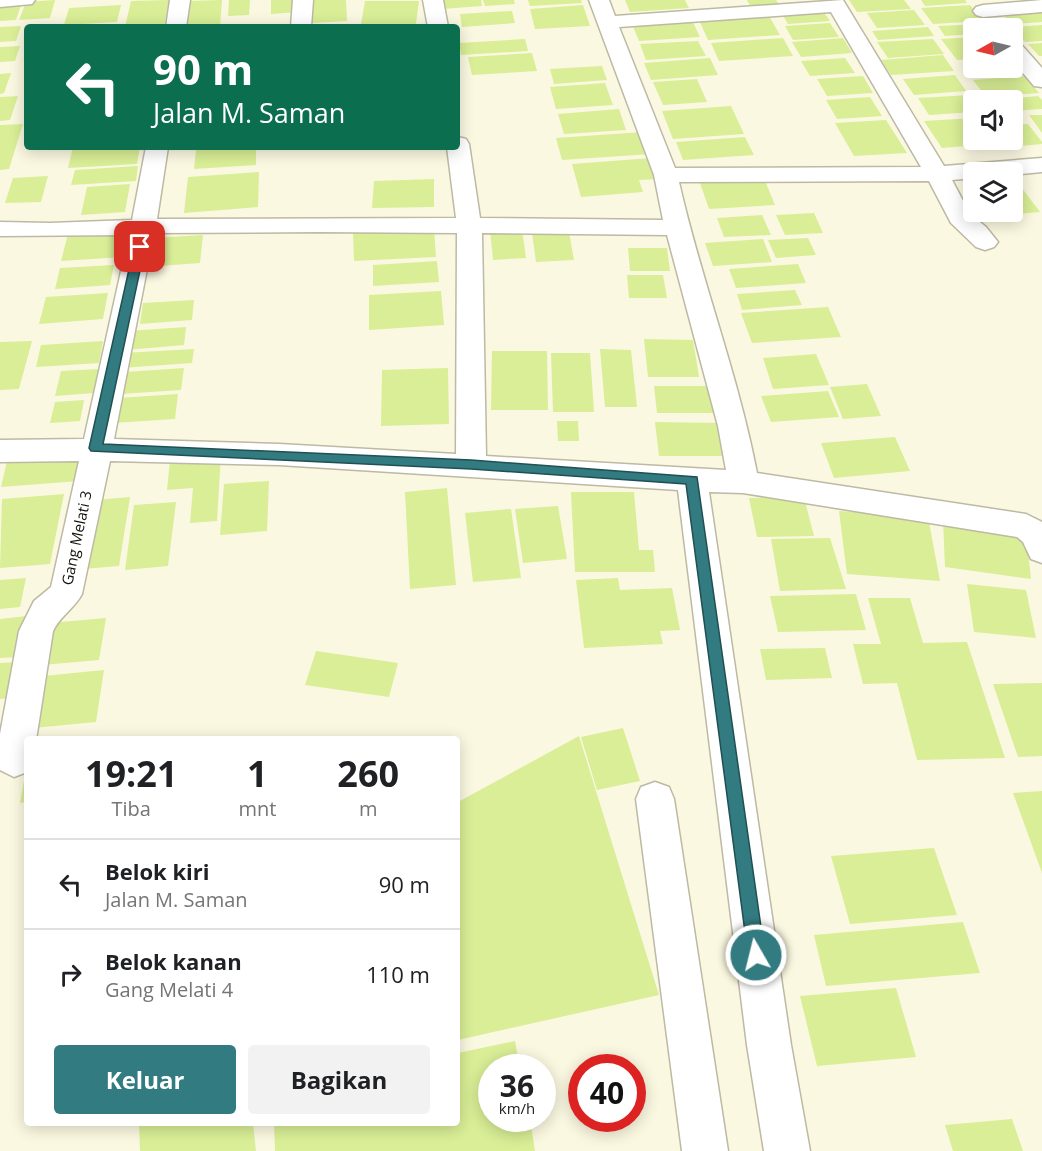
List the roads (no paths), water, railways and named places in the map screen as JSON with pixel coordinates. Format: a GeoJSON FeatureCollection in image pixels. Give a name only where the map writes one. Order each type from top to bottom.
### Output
{"type":"FeatureCollection","features":[{"type":"Feature","properties":{"kind":"street"},"geometry":{"type":"LineString","coordinates":[[0,1],[25,0]]}},
{"type":"Feature","properties":{"kind":"street"},"geometry":{"type":"LineString","coordinates":[[176,24],[180,0]]}},
{"type":"Feature","properties":{"kind":"street"},"geometry":{"type":"LineString","coordinates":[[301,24],[303,0]]}},
{"type":"Feature","properties":{"kind":"street"},"geometry":{"type":"LineString","coordinates":[[433,0],[437,24]]}},
{"type":"Feature","properties":{"kind":"street"},"geometry":{"type":"LineString","coordinates":[[743,482],[733,426],[677,228],[666,175],[603,11],[835,3],[937,174],[960,218],[985,242]]}},
{"type":"Feature","properties":{"kind":"street"},"geometry":{"type":"LineString","coordinates":[[979,6],[1042,6]]}},
{"type":"Feature","properties":{"kind":"street"},"geometry":{"type":"LineString","coordinates":[[979,6],[989,18]]}},
{"type":"Feature","properties":{"kind":"street"},"geometry":{"type":"LineString","coordinates":[[1023,59],[1042,81]]}},
{"type":"Feature","properties":{"kind":"street","name":"Gang Melati 3"},"geometry":{"type":"LineString","coordinates":[[14,760],[36,631],[46,611],[65,594],[68,584],[145,225],[157,150]]}},
{"type":"Feature","properties":{"kind":"street"},"geometry":{"type":"LineString","coordinates":[[459,150],[469,224],[471,465]]}},
{"type":"Feature","properties":{"kind":"street"},"geometry":{"type":"LineString","coordinates":[[666,175],[937,174],[1042,165]]}},
{"type":"Feature","properties":{"kind":"street"},"geometry":{"type":"LineString","coordinates":[[0,229],[145,225],[469,224],[677,228]]}},
{"type":"Feature","properties":{"kind":"street"},"geometry":{"type":"LineString","coordinates":[[0,451],[96,448],[471,465],[743,482],[1026,526],[1037,536],[1042,550]]}},
{"type":"Feature","properties":{"kind":"street"},"geometry":{"type":"LineString","coordinates":[[692,480],[769,1045],[787,1151]]}},
{"type":"Feature","properties":{"kind":"street"},"geometry":{"type":"LineString","coordinates":[[655,799],[705,1151]]}}]}
